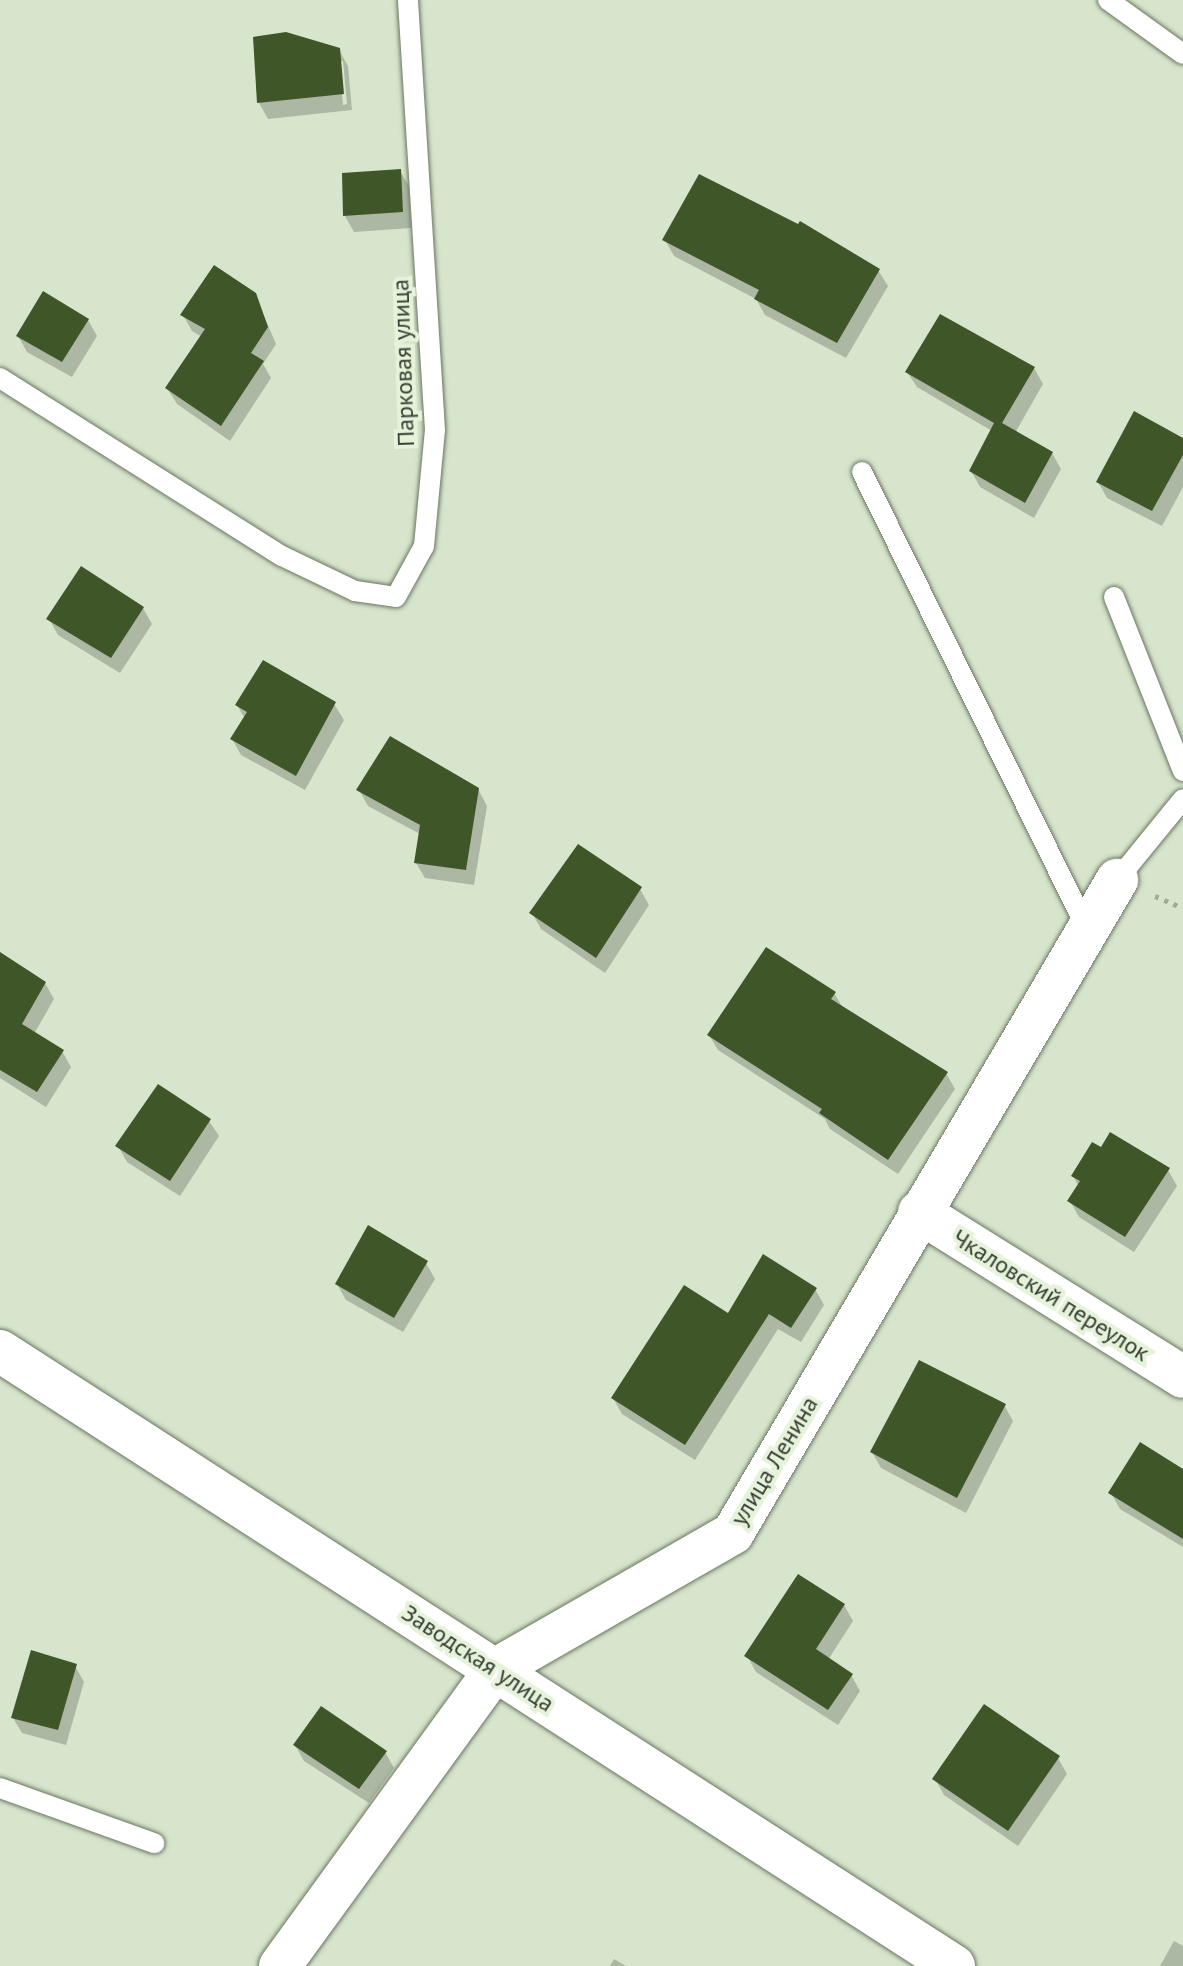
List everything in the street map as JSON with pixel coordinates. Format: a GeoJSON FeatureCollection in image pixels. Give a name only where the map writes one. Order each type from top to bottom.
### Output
{"type":"FeatureCollection","features":[{"type":"Feature","properties":{"kind":"street","name":"улица Ленина"},"geometry":{"type":"LineString","coordinates":[[280,1966],[496,1669],[733,1533],[1117,880]]}},
{"type":"Feature","properties":{"kind":"street","name":"Чкаловский переулок"},"geometry":{"type":"LineString","coordinates":[[919,1212],[1183,1377]]}},
{"type":"Feature","properties":{"kind":"street","name":"Заводская улица"},"geometry":{"type":"LineString","coordinates":[[0,1351],[954,1966]]}},
{"type":"Feature","properties":{"kind":"lane","name":"Парковая улица"},"geometry":{"type":"LineString","coordinates":[[0,378],[282,556],[355,591],[396,597],[424,546],[435,430],[408,0]]}},
{"type":"Feature","properties":{"kind":"lane"},"geometry":{"type":"LineString","coordinates":[[1108,0],[1183,54]]}},
{"type":"Feature","properties":{"kind":"lane"},"geometry":{"type":"LineString","coordinates":[[862,472],[1087,929]]}},
{"type":"Feature","properties":{"kind":"lane"},"geometry":{"type":"LineString","coordinates":[[1114,597],[1183,771]]}},
{"type":"Feature","properties":{"kind":"lane"},"geometry":{"type":"LineString","coordinates":[[1117,880],[1183,799]]}},
{"type":"Feature","properties":{"kind":"lane"},"geometry":{"type":"LineString","coordinates":[[0,1788],[154,1843]]}},
{"type":"Feature","properties":{"kind":"building"},"geometry":{"type":"Polygon","coordinates":[[[286,32],[340,48],[344,94],[257,103],[253,37],[286,32]]]}},
{"type":"Feature","properties":{"kind":"building"},"geometry":{"type":"Polygon","coordinates":[[[401,169],[403,212],[343,216],[342,173],[401,169]]]}},
{"type":"Feature","properties":{"kind":"building"},"geometry":{"type":"Polygon","coordinates":[[[699,174],[798,224],[800,221],[880,269],[837,343],[754,299],[759,290],[662,240],[699,174]]]}},
{"type":"Feature","properties":{"kind":"building"},"geometry":{"type":"Polygon","coordinates":[[[214,265],[256,293],[268,327],[251,353],[264,361],[221,426],[165,388],[205,329],[180,315],[214,265]]]}},
{"type":"Feature","properties":{"kind":"building"},"geometry":{"type":"Polygon","coordinates":[[[43,291],[89,319],[62,362],[16,336],[43,291]]]}},
{"type":"Feature","properties":{"kind":"building"},"geometry":{"type":"Polygon","coordinates":[[[940,314],[1035,367],[1002,423],[1053,452],[1025,503],[969,471],[994,423],[905,372],[940,314]]]}},
{"type":"Feature","properties":{"kind":"building"},"geometry":{"type":"Polygon","coordinates":[[[1134,411],[1183,438],[1183,455],[1152,511],[1096,482],[1134,411]]]}},
{"type":"Feature","properties":{"kind":"building"},"geometry":{"type":"Polygon","coordinates":[[[81,566],[144,607],[111,658],[46,619],[81,566]]]}},
{"type":"Feature","properties":{"kind":"building"},"geometry":{"type":"Polygon","coordinates":[[[263,660],[336,702],[296,776],[230,739],[247,712],[235,705],[263,660]]]}},
{"type":"Feature","properties":{"kind":"building"},"geometry":{"type":"Polygon","coordinates":[[[390,736],[479,788],[466,870],[414,863],[420,825],[356,790],[390,736]]]}},
{"type":"Feature","properties":{"kind":"building"},"geometry":{"type":"Polygon","coordinates":[[[578,844],[642,887],[596,958],[529,913],[578,844]]]}},
{"type":"Feature","properties":{"kind":"building"},"geometry":{"type":"Polygon","coordinates":[[[766,947],[836,992],[831,999],[948,1072],[888,1160],[819,1113],[822,1109],[707,1035],[766,947]]]}},
{"type":"Feature","properties":{"kind":"building"},"geometry":{"type":"Polygon","coordinates":[[[0,952],[46,982],[22,1024],[64,1050],[37,1092],[0,1070],[0,952]]]}},
{"type":"Feature","properties":{"kind":"building"},"geometry":{"type":"Polygon","coordinates":[[[158,1084],[211,1119],[170,1181],[115,1146],[158,1084]]]}},
{"type":"Feature","properties":{"kind":"building"},"geometry":{"type":"Polygon","coordinates":[[[1110,1132],[1170,1168],[1125,1237],[1067,1201],[1080,1181],[1071,1176],[1092,1142],[1101,1147],[1110,1132]]]}},
{"type":"Feature","properties":{"kind":"building"},"geometry":{"type":"Polygon","coordinates":[[[368,1225],[428,1261],[394,1318],[335,1284],[368,1225]]]}},
{"type":"Feature","properties":{"kind":"building"},"geometry":{"type":"Polygon","coordinates":[[[763,1254],[817,1288],[791,1328],[769,1314],[685,1445],[611,1398],[684,1285],[728,1313],[763,1254]]]}},
{"type":"Feature","properties":{"kind":"building"},"geometry":{"type":"Polygon","coordinates":[[[919,1360],[1006,1404],[957,1498],[870,1452],[919,1360]]]}},
{"type":"Feature","properties":{"kind":"building"},"geometry":{"type":"Polygon","coordinates":[[[1140,1442],[1183,1469],[1183,1539],[1108,1493],[1140,1442]]]}},
{"type":"Feature","properties":{"kind":"building"},"geometry":{"type":"Polygon","coordinates":[[[798,1574],[845,1604],[816,1649],[853,1674],[828,1710],[744,1656],[798,1574]]]}},
{"type":"Feature","properties":{"kind":"building"},"geometry":{"type":"Polygon","coordinates":[[[31,1650],[77,1664],[58,1730],[11,1718],[31,1650]]]}},
{"type":"Feature","properties":{"kind":"building"},"geometry":{"type":"Polygon","coordinates":[[[984,1704],[1060,1756],[1008,1831],[932,1779],[984,1704]]]}},
{"type":"Feature","properties":{"kind":"building"},"geometry":{"type":"Polygon","coordinates":[[[321,1706],[387,1751],[359,1789],[293,1745],[321,1706]]]}}]}
